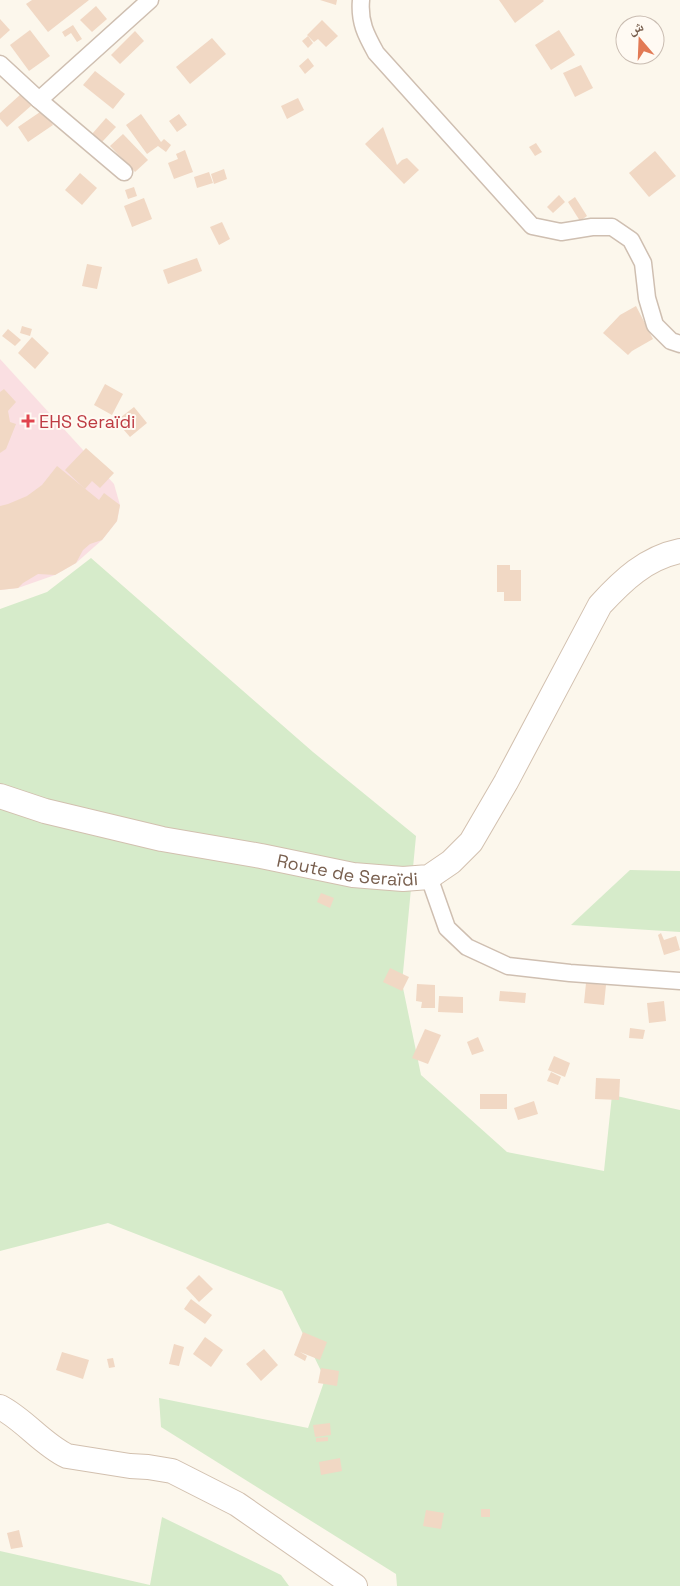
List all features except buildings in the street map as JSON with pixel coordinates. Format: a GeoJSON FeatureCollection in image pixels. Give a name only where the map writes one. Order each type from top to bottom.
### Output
{"type":"FeatureCollection","features":[{"type":"Feature","properties":{"kind":"main road","name":"Route de Seraïdi"},"geometry":{"type":"LineString","coordinates":[[0,796],[45,811],[162,840],[262,856],[354,875],[403,879],[429,877],[451,862],[471,842],[506,782],[600,604],[640,566],[680,551]]}},
{"type":"Feature","properties":{"kind":"main road"},"geometry":{"type":"LineString","coordinates":[[0,1407],[12,1414],[58,1452],[67,1456],[162,1469],[182,1476],[237,1504],[355,1586]]}},
{"type":"Feature","properties":{"kind":"street"},"geometry":{"type":"LineString","coordinates":[[39,100],[150,0]]}},
{"type":"Feature","properties":{"kind":"street"},"geometry":{"type":"LineString","coordinates":[[361,0],[360,9],[363,28],[376,53],[532,226],[561,232],[612,226],[630,240],[643,263],[647,298],[655,325],[671,342],[680,344]]}},
{"type":"Feature","properties":{"kind":"street"},"geometry":{"type":"LineString","coordinates":[[0,64],[39,100],[124,172]]}},
{"type":"Feature","properties":{"kind":"street"},"geometry":{"type":"LineString","coordinates":[[429,877],[447,928],[467,947],[508,966],[570,973],[680,981]]}},
{"type":"Feature","properties":{"kind":"shaded area","name":"EHS Seraïdi"},"geometry":{"type":"Polygon","coordinates":[[[0,359],[114,484],[120,505],[117,521],[102,540],[76,563],[55,575],[18,588],[0,590],[0,359]]]}},
{"type":"Feature","properties":{"kind":"green space"},"geometry":{"type":"Polygon","coordinates":[[[91,558],[313,752],[416,836],[402,983],[421,1075],[507,1152],[604,1171],[612,1095],[680,1110],[680,1586],[397,1586],[396,1574],[161,1427],[159,1398],[308,1428],[325,1379],[282,1291],[108,1223],[0,1251],[0,609],[47,592],[91,558]]]}},
{"type":"Feature","properties":{"kind":"green space"},"geometry":{"type":"Polygon","coordinates":[[[630,870],[680,871],[680,932],[571,925],[630,870]]]}},
{"type":"Feature","properties":{"kind":"green space"},"geometry":{"type":"Polygon","coordinates":[[[162,1517],[281,1575],[289,1586],[0,1586],[0,1551],[150,1585],[162,1517]]]}},
{"type":"Feature","properties":{"kind":"place","name":"EHS Seraïdi"},"geometry":{"type":"Point","coordinates":[28,421]}}]}
